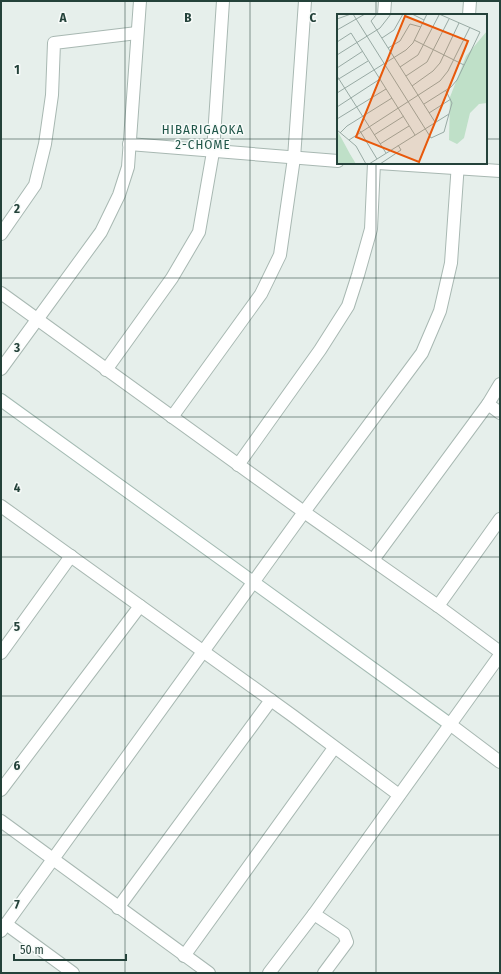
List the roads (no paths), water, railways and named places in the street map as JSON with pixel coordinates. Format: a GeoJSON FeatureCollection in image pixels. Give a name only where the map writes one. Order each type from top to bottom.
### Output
{"type":"FeatureCollection","features":[{"type":"Feature","properties":{"kind":"street"},"geometry":{"type":"LineString","coordinates":[[1,369],[101,232],[119,195],[128,167],[140,1]]}},
{"type":"Feature","properties":{"kind":"street"},"geometry":{"type":"LineString","coordinates":[[106,370],[172,278],[198,232],[213,152],[223,1]]}},
{"type":"Feature","properties":{"kind":"street"},"geometry":{"type":"LineString","coordinates":[[172,417],[261,294],[280,255],[294,158],[305,1]]}},
{"type":"Feature","properties":{"kind":"street"},"geometry":{"type":"LineString","coordinates":[[384,14],[385,1]]}},
{"type":"Feature","properties":{"kind":"street"},"geometry":{"type":"LineString","coordinates":[[469,14],[470,1]]}},
{"type":"Feature","properties":{"kind":"street"},"geometry":{"type":"LineString","coordinates":[[1,234],[34,185],[45,144],[52,95],[54,43],[137,33]]}},
{"type":"Feature","properties":{"kind":"street"},"geometry":{"type":"LineString","coordinates":[[129,144],[213,152],[337,160]]}},
{"type":"Feature","properties":{"kind":"street"},"geometry":{"type":"LineString","coordinates":[[238,465],[320,350],[348,306],[371,229],[374,164]]}},
{"type":"Feature","properties":{"kind":"street"},"geometry":{"type":"LineString","coordinates":[[418,164],[458,165],[500,171]]}},
{"type":"Feature","properties":{"kind":"street"},"geometry":{"type":"LineString","coordinates":[[73,973],[3,927],[304,512],[422,353],[440,311],[451,263],[458,165]]}},
{"type":"Feature","properties":{"kind":"street"},"geometry":{"type":"LineString","coordinates":[[1,293],[238,465],[438,606],[500,652]]}},
{"type":"Feature","properties":{"kind":"street"},"geometry":{"type":"LineString","coordinates":[[372,560],[488,404],[500,384]]}},
{"type":"Feature","properties":{"kind":"street"},"geometry":{"type":"LineString","coordinates":[[1,400],[254,582],[500,762]]}},
{"type":"Feature","properties":{"kind":"street"},"geometry":{"type":"LineString","coordinates":[[488,404],[500,413]]}},
{"type":"Feature","properties":{"kind":"street"},"geometry":{"type":"LineString","coordinates":[[2,510],[71,556],[271,700],[399,795]]}},
{"type":"Feature","properties":{"kind":"street"},"geometry":{"type":"LineString","coordinates":[[438,606],[500,519]]}},
{"type":"Feature","properties":{"kind":"street"},"geometry":{"type":"LineString","coordinates":[[1,653],[71,556]]}},
{"type":"Feature","properties":{"kind":"street"},"geometry":{"type":"LineString","coordinates":[[1,790],[140,606]]}},
{"type":"Feature","properties":{"kind":"street"},"geometry":{"type":"LineString","coordinates":[[269,973],[314,914],[500,655]]}},
{"type":"Feature","properties":{"kind":"street"},"geometry":{"type":"LineString","coordinates":[[118,908],[271,700]]}},
{"type":"Feature","properties":{"kind":"street"},"geometry":{"type":"LineString","coordinates":[[184,956],[334,748]]}},
{"type":"Feature","properties":{"kind":"street"},"geometry":{"type":"LineString","coordinates":[[1,821],[118,908],[209,973]]}},
{"type":"Feature","properties":{"kind":"street"},"geometry":{"type":"LineString","coordinates":[[314,914],[344,934],[346,942],[324,973]]}},
{"type":"Feature","properties":{"kind":"district","name":"HIBARIGAOKA 2-CHOME"},"geometry":{"type":"Point","coordinates":[203,136]}}]}
